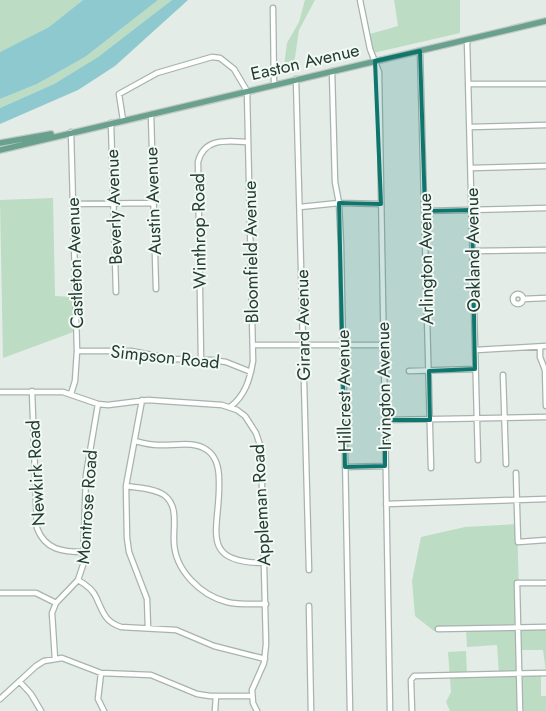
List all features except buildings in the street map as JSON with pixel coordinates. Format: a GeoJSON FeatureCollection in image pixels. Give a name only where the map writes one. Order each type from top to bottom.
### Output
{"type":"FeatureCollection","features":[{"type":"Feature","properties":{"kind":"main road","name":"Easton Avenue"},"geometry":{"type":"LineString","coordinates":[[0,150],[546,21]]}},
{"type":"Feature","properties":{"kind":"main road","name":"Easton Avenue"},"geometry":{"type":"LineString","coordinates":[[0,143],[71,132]]}},
{"type":"Feature","properties":{"kind":"street","name":"Irvington Avenue"},"geometry":{"type":"LineString","coordinates":[[360,0],[370,49],[379,72],[390,711]]}},
{"type":"Feature","properties":{"kind":"street"},"geometry":{"type":"LineString","coordinates":[[273,8],[274,85]]}},
{"type":"Feature","properties":{"kind":"street","name":"Oakland Avenue"},"geometry":{"type":"LineString","coordinates":[[467,40],[478,460]]}},
{"type":"Feature","properties":{"kind":"street","name":"Arlington Avenue"},"geometry":{"type":"LineString","coordinates":[[420,51],[432,468]]}},
{"type":"Feature","properties":{"kind":"street"},"geometry":{"type":"LineString","coordinates":[[123,120],[119,94],[157,72],[209,57],[220,58],[227,63],[242,81],[247,91]]}},
{"type":"Feature","properties":{"kind":"street","name":"Hillcrest Avenue"},"geometry":{"type":"LineString","coordinates":[[332,71],[335,182],[339,203],[343,344],[350,711]]}},
{"type":"Feature","properties":{"kind":"street","name":"Girard Avenue"},"geometry":{"type":"LineString","coordinates":[[296,79],[308,570]]}},
{"type":"Feature","properties":{"kind":"street"},"geometry":{"type":"LineString","coordinates":[[468,84],[546,84]]}},
{"type":"Feature","properties":{"kind":"street","name":"Bloomfield Avenue"},"geometry":{"type":"LineString","coordinates":[[230,407],[241,396],[251,372],[253,345],[247,91]]}},
{"type":"Feature","properties":{"kind":"street","name":"Austin Avenue"},"geometry":{"type":"LineString","coordinates":[[151,114],[156,288]]}},
{"type":"Feature","properties":{"kind":"street","name":"Beverly Avenue"},"geometry":{"type":"LineString","coordinates":[[111,123],[116,292]]}},
{"type":"Feature","properties":{"kind":"street"},"geometry":{"type":"LineString","coordinates":[[470,127],[546,125]]}},
{"type":"Feature","properties":{"kind":"street","name":"Castleton Avenue"},"geometry":{"type":"LineString","coordinates":[[70,394],[75,381],[77,351],[71,132]]}},
{"type":"Feature","properties":{"kind":"street","name":"Winthrop Road"},"geometry":{"type":"LineString","coordinates":[[201,360],[198,162],[204,149],[212,143],[248,142]]}},
{"type":"Feature","properties":{"kind":"street"},"geometry":{"type":"LineString","coordinates":[[471,168],[546,166]]}},
{"type":"Feature","properties":{"kind":"street"},"geometry":{"type":"LineString","coordinates":[[73,204],[153,203]]}},
{"type":"Feature","properties":{"kind":"street"},"geometry":{"type":"LineString","coordinates":[[300,207],[339,203],[381,204]]}},
{"type":"Feature","properties":{"kind":"street"},"geometry":{"type":"LineString","coordinates":[[425,211],[546,208]]}},
{"type":"Feature","properties":{"kind":"street"},"geometry":{"type":"LineString","coordinates":[[472,251],[546,250]]}},
{"type":"Feature","properties":{"kind":"street"},"geometry":{"type":"LineString","coordinates":[[523,299],[546,298]]}},
{"type":"Feature","properties":{"kind":"street"},"geometry":{"type":"LineString","coordinates":[[253,345],[383,345]]}},
{"type":"Feature","properties":{"kind":"street"},"geometry":{"type":"LineString","coordinates":[[476,350],[546,346]]}},
{"type":"Feature","properties":{"kind":"street"},"geometry":{"type":"LineString","coordinates":[[540,347],[540,357],[545,370],[546,406]]}},
{"type":"Feature","properties":{"kind":"street","name":"Simpson Road"},"geometry":{"type":"LineString","coordinates":[[77,351],[131,351],[163,358],[226,362],[251,372]]}},
{"type":"Feature","properties":{"kind":"street"},"geometry":{"type":"LineString","coordinates":[[409,371],[476,369]]}},
{"type":"Feature","properties":{"kind":"street"},"geometry":{"type":"LineString","coordinates":[[503,375],[506,464]]}},
{"type":"Feature","properties":{"kind":"street","name":"Appleman Road"},"geometry":{"type":"LineString","coordinates":[[0,392],[32,391],[70,394],[98,404],[142,400],[206,402],[230,407],[245,416],[252,425],[261,448],[265,562],[265,659],[253,686],[252,696]]}},
{"type":"Feature","properties":{"kind":"street","name":"Newkirk Road"},"geometry":{"type":"LineString","coordinates":[[32,391],[36,528],[40,536],[52,548],[65,552],[84,552]]}},
{"type":"Feature","properties":{"kind":"street"},"geometry":{"type":"LineString","coordinates":[[142,400],[126,486],[127,538],[129,552],[147,599],[148,628]]}},
{"type":"Feature","properties":{"kind":"street","name":"Montrose Road"},"geometry":{"type":"LineString","coordinates":[[56,603],[78,580],[83,565],[86,475],[98,404]]}},
{"type":"Feature","properties":{"kind":"street"},"geometry":{"type":"LineString","coordinates":[[385,420],[546,417]]}},
{"type":"Feature","properties":{"kind":"street"},"geometry":{"type":"LineString","coordinates":[[135,441],[159,445],[195,445],[208,450],[217,462],[219,470],[220,506],[216,532],[217,544],[232,560],[246,563],[265,562]]}},
{"type":"Feature","properties":{"kind":"street"},"geometry":{"type":"LineString","coordinates":[[345,467],[385,466]]}},
{"type":"Feature","properties":{"kind":"street"},"geometry":{"type":"LineString","coordinates":[[516,473],[518,542],[546,540]]}},
{"type":"Feature","properties":{"kind":"street"},"geometry":{"type":"LineString","coordinates":[[126,486],[154,490],[169,501],[174,512],[174,541],[179,563],[197,586],[215,598],[227,602],[266,604]]}},
{"type":"Feature","properties":{"kind":"street"},"geometry":{"type":"LineString","coordinates":[[386,504],[546,500]]}},
{"type":"Feature","properties":{"kind":"street"},"geometry":{"type":"LineString","coordinates":[[78,580],[96,596],[101,612],[111,623],[121,627],[176,630],[214,646],[265,659]]}},
{"type":"Feature","properties":{"kind":"street"},"geometry":{"type":"LineString","coordinates":[[520,711],[517,583],[546,583]]}},
{"type":"Feature","properties":{"kind":"street"},"geometry":{"type":"LineString","coordinates":[[0,593],[36,594],[56,603],[52,613],[55,658]]}},
{"type":"Feature","properties":{"kind":"street"},"geometry":{"type":"LineString","coordinates":[[309,606],[311,711]]}},
{"type":"Feature","properties":{"kind":"street"},"geometry":{"type":"LineString","coordinates":[[438,629],[546,627]]}},
{"type":"Feature","properties":{"kind":"street"},"geometry":{"type":"LineString","coordinates":[[0,699],[36,666],[55,658],[69,659],[101,673],[151,675],[197,694],[252,696],[257,711]]}},
{"type":"Feature","properties":{"kind":"street"},"geometry":{"type":"LineString","coordinates":[[101,673],[98,699],[104,711]]}},
{"type":"Feature","properties":{"kind":"street"},"geometry":{"type":"LineString","coordinates":[[412,711],[411,680],[414,676],[546,673]]}},
{"type":"Feature","properties":{"kind":"street"},"geometry":{"type":"LineString","coordinates":[[20,682],[31,694],[41,711]]}},
{"type":"Feature","properties":{"kind":"street"},"geometry":{"type":"LineString","coordinates":[[215,711],[216,696]]}},
{"type":"Feature","properties":{"kind":"highlighted area"},"geometry":{"type":"Polygon","coordinates":[[[420,51],[425,211],[472,210],[475,369],[429,371],[430,420],[385,420],[385,466],[345,467],[339,203],[381,204],[375,61],[420,51]]]}},
{"type":"Feature","properties":{"kind":"green space"},"geometry":{"type":"Polygon","coordinates":[[[0,0],[83,0],[49,27],[0,52],[0,0]]]}},
{"type":"Feature","properties":{"kind":"green space"},"geometry":{"type":"Polygon","coordinates":[[[158,0],[172,0],[98,57],[54,84],[0,108],[0,99],[37,84],[85,57],[158,0]]]}},
{"type":"Feature","properties":{"kind":"green space"},"geometry":{"type":"Polygon","coordinates":[[[305,0],[315,0],[299,30],[293,71],[283,74],[287,43],[299,22],[305,0]]]}},
{"type":"Feature","properties":{"kind":"green space"},"geometry":{"type":"Polygon","coordinates":[[[394,0],[460,0],[460,33],[373,53],[370,34],[398,26],[394,0]]]}},
{"type":"Feature","properties":{"kind":"green space"},"geometry":{"type":"Polygon","coordinates":[[[53,198],[55,296],[75,297],[76,331],[3,358],[0,200],[53,198]]]}},
{"type":"Feature","properties":{"kind":"green space"},"geometry":{"type":"Polygon","coordinates":[[[517,524],[520,626],[546,626],[546,672],[543,650],[521,650],[522,673],[541,673],[541,696],[546,696],[546,711],[450,711],[446,702],[451,692],[448,652],[466,651],[467,676],[499,674],[497,645],[467,647],[466,629],[434,631],[415,616],[412,581],[421,537],[465,527],[517,524]]]}},
{"type":"Feature","properties":{"kind":"water"},"geometry":{"type":"Polygon","coordinates":[[[83,0],[158,0],[85,57],[37,84],[0,99],[0,52],[49,27],[83,0]]]}},
{"type":"Feature","properties":{"kind":"water"},"geometry":{"type":"Polygon","coordinates":[[[172,0],[188,0],[115,66],[78,90],[0,124],[0,108],[54,84],[98,57],[172,0]]]}}]}
